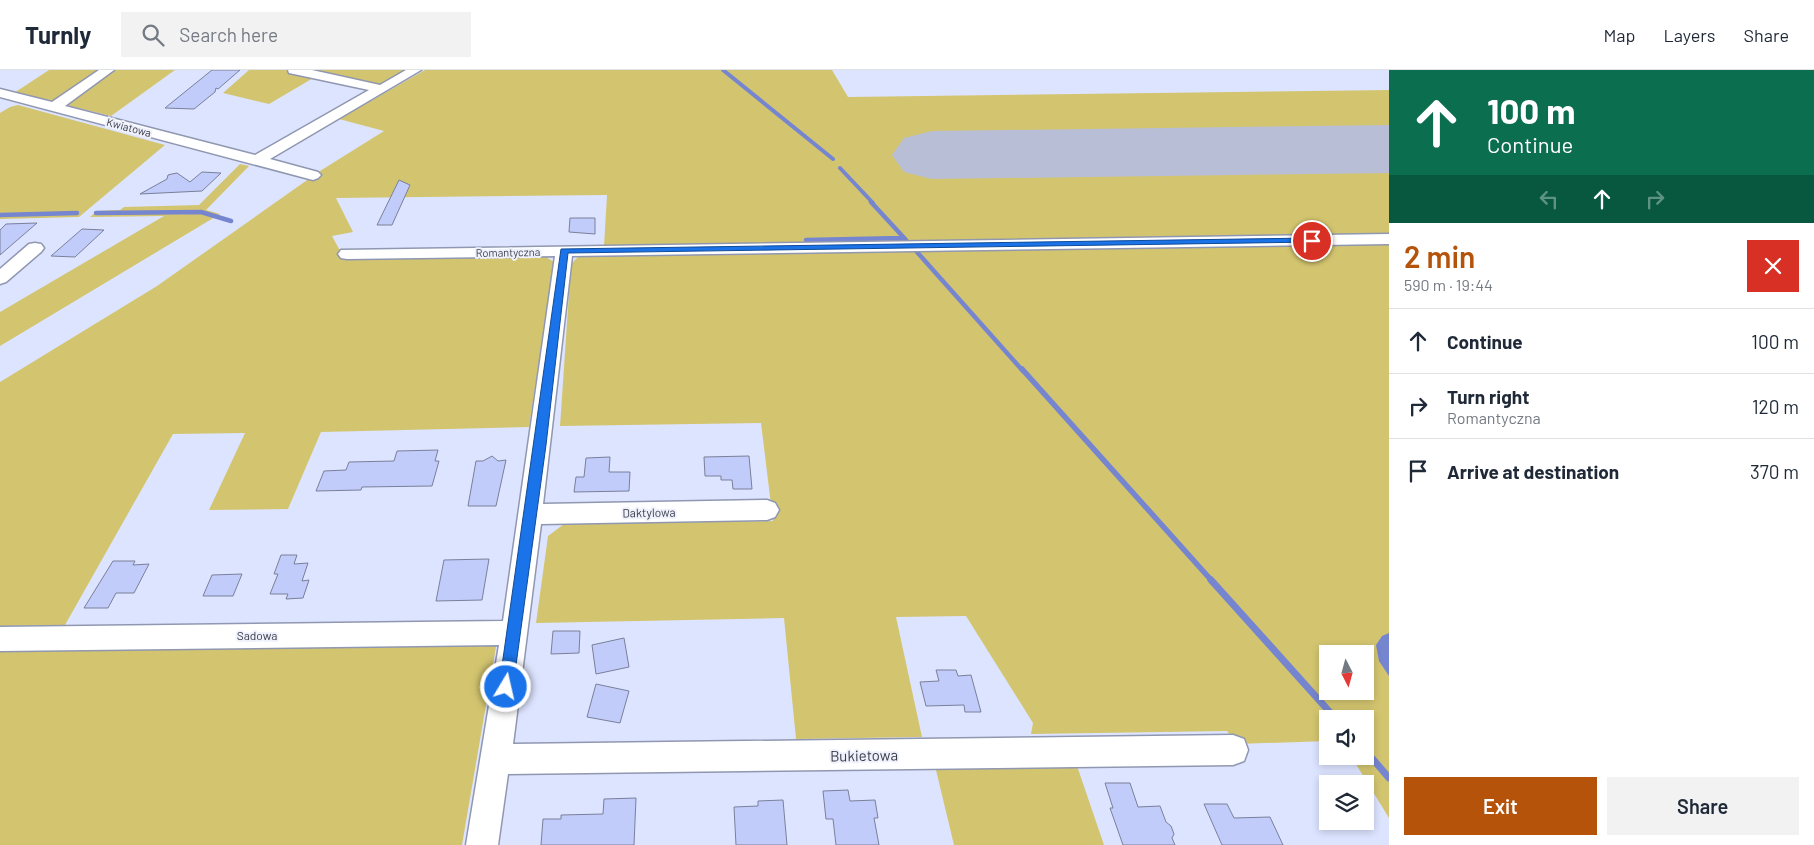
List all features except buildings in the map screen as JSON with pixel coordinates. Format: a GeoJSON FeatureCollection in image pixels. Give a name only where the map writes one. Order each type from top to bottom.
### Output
{"type":"FeatureCollection","features":[{"type":"Feature","properties":{"kind":"street"},"geometry":{"type":"LineString","coordinates":[[54,107],[108,70]]}},
{"type":"Feature","properties":{"kind":"street"},"geometry":{"type":"LineString","coordinates":[[294,70],[381,89]]}},
{"type":"Feature","properties":{"kind":"street"},"geometry":{"type":"LineString","coordinates":[[257,160],[415,70]]}},
{"type":"Feature","properties":{"kind":"street","name":"Kwiatowa"},"geometry":{"type":"LineString","coordinates":[[0,93],[313,175]]}},
{"type":"Feature","properties":{"kind":"street","name":"Romantyczna"},"geometry":{"type":"LineString","coordinates":[[347,254],[1389,240]]}},
{"type":"Feature","properties":{"kind":"street"},"geometry":{"type":"LineString","coordinates":[[0,278],[35,248]]}},
{"type":"Feature","properties":{"kind":"street"},"geometry":{"type":"LineString","coordinates":[[482,845],[515,633],[543,428],[564,251]]}},
{"type":"Feature","properties":{"kind":"street","name":"Daktylowa"},"geometry":{"type":"LineString","coordinates":[[531,514],[767,510]]}},
{"type":"Feature","properties":{"kind":"street","name":"Sadowa"},"geometry":{"type":"LineString","coordinates":[[0,639],[515,633]]}},
{"type":"Feature","properties":{"kind":"street","name":"Bukietowa"},"geometry":{"type":"LineString","coordinates":[[494,760],[1232,750]]}},
{"type":"Feature","properties":{"kind":"shaded area"},"geometry":{"type":"Polygon","coordinates":[[[49,70],[107,70],[56,101],[14,93],[49,70]]]}},
{"type":"Feature","properties":{"kind":"shaded area"},"geometry":{"type":"Polygon","coordinates":[[[113,70],[175,70],[111,116],[66,105],[113,70]]]}},
{"type":"Feature","properties":{"kind":"shaded area"},"geometry":{"type":"Polygon","coordinates":[[[249,70],[285,70],[315,77],[269,104],[223,93],[249,70]]]}},
{"type":"Feature","properties":{"kind":"shaded area"},"geometry":{"type":"Polygon","coordinates":[[[306,70],[408,70],[382,84],[375,85],[306,70]]]}},
{"type":"Feature","properties":{"kind":"shaded area"},"geometry":{"type":"Polygon","coordinates":[[[425,70],[832,70],[848,97],[1389,90],[1389,234],[612,247],[604,246],[607,195],[336,198],[353,232],[332,236],[344,258],[538,255],[554,262],[529,427],[321,432],[288,509],[209,510],[245,433],[173,434],[65,625],[0,626],[0,382],[157,286],[320,171],[384,131],[339,119],[425,70]]]}},
{"type":"Feature","properties":{"kind":"shaded area"},"geometry":{"type":"Polygon","coordinates":[[[18,105],[165,145],[79,217],[0,219],[0,113],[18,105]]]}},
{"type":"Feature","properties":{"kind":"shaded area"},"geometry":{"type":"Polygon","coordinates":[[[240,164],[249,166],[206,210],[220,214],[0,346],[0,312],[164,216],[90,217],[97,211],[120,210],[124,207],[199,205],[240,164]]]}},
{"type":"Feature","properties":{"kind":"shaded area"},"geometry":{"type":"Polygon","coordinates":[[[1389,244],[1389,818],[1374,794],[1374,775],[1363,775],[1357,765],[1374,765],[1374,710],[1319,710],[1319,741],[1236,744],[1227,731],[1031,734],[1033,723],[966,616],[896,617],[922,737],[796,739],[784,618],[536,623],[548,536],[564,524],[773,521],[761,423],[560,426],[571,264],[579,256],[1389,244]]]}},
{"type":"Feature","properties":{"kind":"shaded area"},"geometry":{"type":"Polygon","coordinates":[[[497,641],[462,845],[0,845],[0,644],[497,641]]]}},
{"type":"Feature","properties":{"kind":"shaded area"},"geometry":{"type":"Polygon","coordinates":[[[1076,763],[1104,845],[954,845],[935,766],[1076,763]]]}},
{"type":"Feature","properties":{"kind":"water"},"geometry":{"type":"Polygon","coordinates":[[[1389,633],[1389,676],[1379,661],[1376,645],[1382,636],[1389,633]]]}},
{"type":"Feature","properties":{"kind":"waterway"},"geometry":{"type":"LineString","coordinates":[[723,70],[833,159]]}},
{"type":"Feature","properties":{"kind":"waterway"},"geometry":{"type":"LineString","coordinates":[[840,168],[873,203]]}},
{"type":"Feature","properties":{"kind":"waterway"},"geometry":{"type":"LineString","coordinates":[[871,202],[906,240]]}},
{"type":"Feature","properties":{"kind":"waterway"},"geometry":{"type":"LineString","coordinates":[[96,213],[201,212],[231,221]]}},
{"type":"Feature","properties":{"kind":"waterway"},"geometry":{"type":"LineString","coordinates":[[0,215],[77,213]]}},
{"type":"Feature","properties":{"kind":"waterway"},"geometry":{"type":"LineString","coordinates":[[806,240],[903,238]]}},
{"type":"Feature","properties":{"kind":"waterway"},"geometry":{"type":"LineString","coordinates":[[917,252],[1023,371]]}},
{"type":"Feature","properties":{"kind":"waterway"},"geometry":{"type":"LineString","coordinates":[[1022,369],[1212,581]]}},
{"type":"Feature","properties":{"kind":"waterway"},"geometry":{"type":"LineString","coordinates":[[1211,580],[1328,710]]}},
{"type":"Feature","properties":{"kind":"waterway"},"geometry":{"type":"LineString","coordinates":[[1374,760],[1389,778]]}},
{"type":"Feature","properties":{"kind":"runway"},"geometry":{"type":"LineString","coordinates":[[932,155],[1389,149]]}},
{"type":"Feature","properties":{"kind":"route"},"geometry":{"type":"LineString","coordinates":[[506,687],[515,633],[564,251],[1312,241]]}}]}
